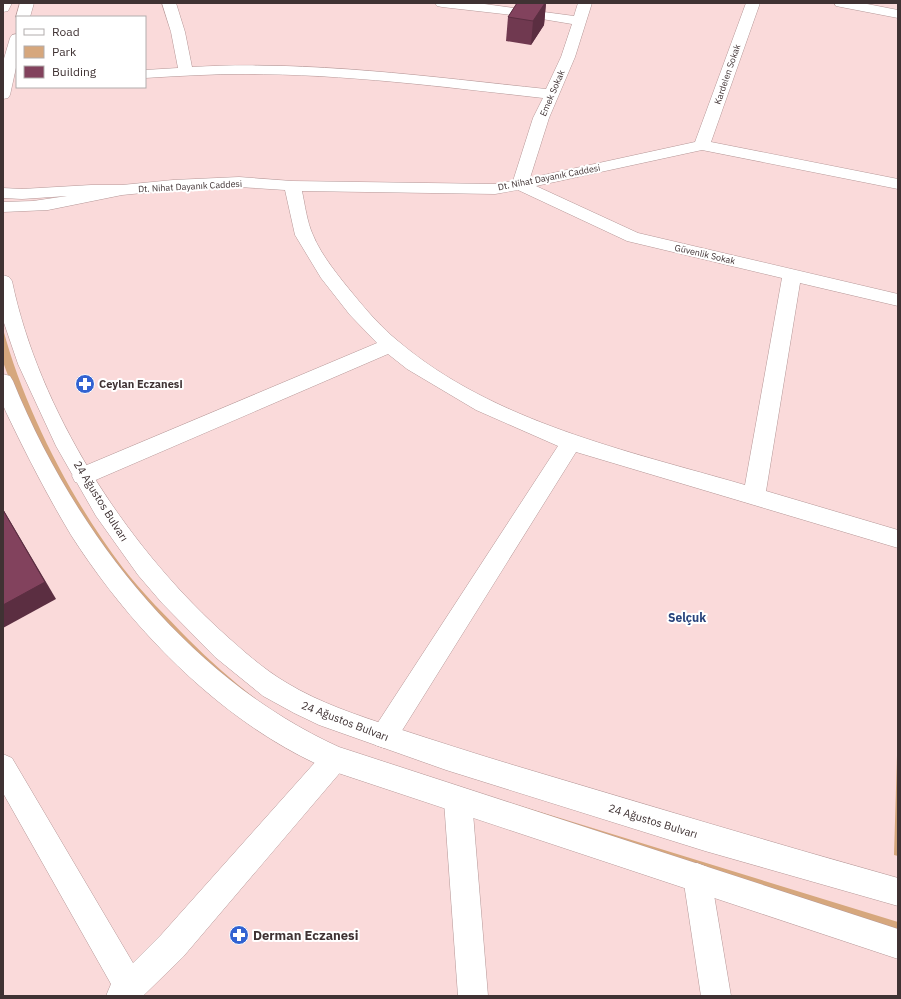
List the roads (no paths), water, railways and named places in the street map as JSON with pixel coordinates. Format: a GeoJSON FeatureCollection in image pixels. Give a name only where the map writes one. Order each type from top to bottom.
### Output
{"type":"FeatureCollection","features":[{"type":"Feature","properties":{"kind":"street"},"geometry":{"type":"LineString","coordinates":[[3,8],[4,3]]}},
{"type":"Feature","properties":{"kind":"street"},"geometry":{"type":"LineString","coordinates":[[23,16],[27,3]]}},
{"type":"Feature","properties":{"kind":"street"},"geometry":{"type":"LineString","coordinates":[[169,3],[178,32],[186,71]]}},
{"type":"Feature","properties":{"kind":"street"},"geometry":{"type":"LineString","coordinates":[[442,3],[530,13],[580,21]]}},
{"type":"Feature","properties":{"kind":"street","name":"Emek Sokak"},"geometry":{"type":"LineString","coordinates":[[520,185],[531,147],[550,94],[568,57],[586,3]]}},
{"type":"Feature","properties":{"kind":"street","name":"Kardelen Sokak"},"geometry":{"type":"LineString","coordinates":[[702,145],[753,3]]}},
{"type":"Feature","properties":{"kind":"street"},"geometry":{"type":"LineString","coordinates":[[841,3],[898,14]]}},
{"type":"Feature","properties":{"kind":"street"},"geometry":{"type":"LineString","coordinates":[[3,95],[11,76],[16,44]]}},
{"type":"Feature","properties":{"kind":"street"},"geometry":{"type":"LineString","coordinates":[[146,74],[257,69],[324,73],[550,94]]}},
{"type":"Feature","properties":{"kind":"street","name":"Dt. Nihat Dayanık Caddesi"},"geometry":{"type":"LineString","coordinates":[[3,193],[22,194],[91,190],[122,190],[226,182],[292,186],[495,189],[520,185],[702,145],[898,184]]}},
{"type":"Feature","properties":{"kind":"street","name":"Güvenlik Sokak"},"geometry":{"type":"LineString","coordinates":[[520,185],[633,237],[898,300]]}},
{"type":"Feature","properties":{"kind":"street"},"geometry":{"type":"LineString","coordinates":[[292,186],[304,235],[330,278],[357,311],[390,345],[414,364],[483,405],[571,443],[898,539]]}},
{"type":"Feature","properties":{"kind":"street","name":"Dt. Nihat Dayanık Caddesi"},"geometry":{"type":"LineString","coordinates":[[3,207],[53,204],[122,190]]}},
{"type":"Feature","properties":{"kind":"street"},"geometry":{"type":"LineString","coordinates":[[754,497],[792,274]]}},
{"type":"Feature","properties":{"kind":"street","name":"24 Ağustos Bulvarı"},"geometry":{"type":"LineString","coordinates":[[3,281],[13,326],[25,358],[64,441],[83,476],[118,531],[149,573],[188,614],[247,668],[277,691],[310,709],[449,758],[733,846],[898,892]]}},
{"type":"Feature","properties":{"kind":"street"},"geometry":{"type":"LineString","coordinates":[[83,476],[390,345]]}},
{"type":"Feature","properties":{"kind":"street"},"geometry":{"type":"LineString","coordinates":[[3,381],[43,467],[64,506],[94,552],[125,593],[166,638],[209,679],[276,728],[335,759],[458,801],[697,877],[898,944]]}},
{"type":"Feature","properties":{"kind":"street"},"geometry":{"type":"LineString","coordinates":[[384,736],[571,443]]}},
{"type":"Feature","properties":{"kind":"street"},"geometry":{"type":"LineString","coordinates":[[3,767],[126,992],[172,946],[335,759]]}},
{"type":"Feature","properties":{"kind":"street"},"geometry":{"type":"LineString","coordinates":[[458,801],[473,996]]}},
{"type":"Feature","properties":{"kind":"street"},"geometry":{"type":"LineString","coordinates":[[697,877],[716,996]]}},
{"type":"Feature","properties":{"kind":"place","name":"Ceylan Eczanesi"},"geometry":{"type":"Point","coordinates":[85,384]}},
{"type":"Feature","properties":{"kind":"place","name":"Derman Eczanesi"},"geometry":{"type":"Point","coordinates":[239,935]}},
{"type":"Feature","properties":{"kind":"district","name":"Selçuk"},"geometry":{"type":"Point","coordinates":[687,617]}}]}
